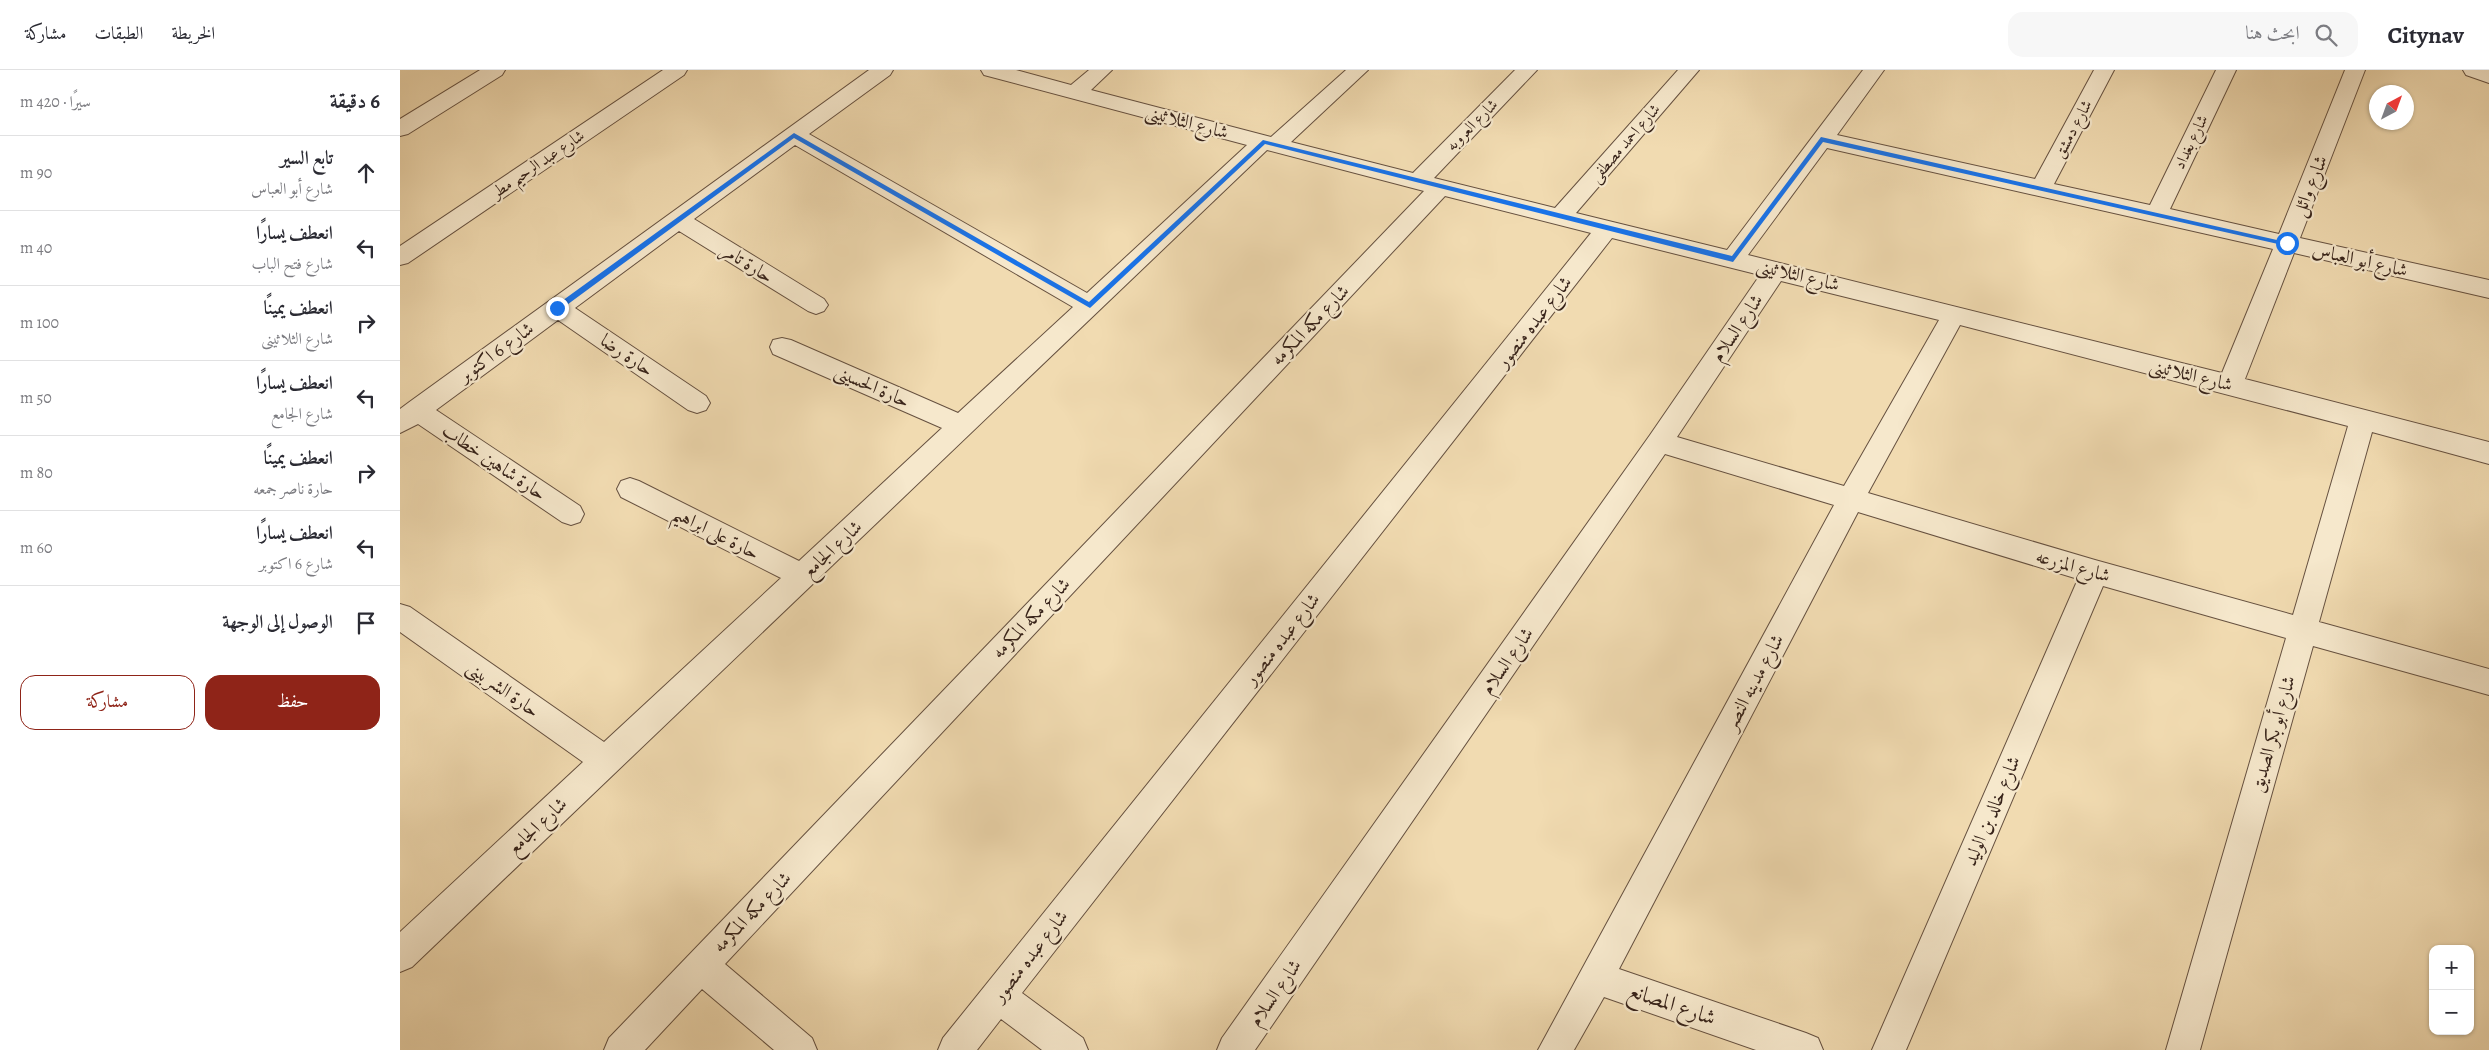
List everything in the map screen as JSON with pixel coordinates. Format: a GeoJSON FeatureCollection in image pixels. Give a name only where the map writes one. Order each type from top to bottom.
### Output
{"type":"FeatureCollection","features":[{"type":"Feature","properties":{"kind":"street"},"geometry":{"type":"LineString","coordinates":[[400,129],[495,70]]}},
{"type":"Feature","properties":{"kind":"street","name":"شارع عبد الرحيم مطر"},"geometry":{"type":"LineString","coordinates":[[400,257],[677,70]]}},
{"type":"Feature","properties":{"kind":"street","name":"شارع 6 اكتوبر"},"geometry":{"type":"LineString","coordinates":[[409,416],[884,70]]}},
{"type":"Feature","properties":{"kind":"street","name":"شارع الثلاثينى"},"geometry":{"type":"LineString","coordinates":[[991,70],[1430,184],[1954,314],[2489,453]]}},
{"type":"Feature","properties":{"kind":"street"},"geometry":{"type":"LineString","coordinates":[[1074,93],[1102,70]]}},
{"type":"Feature","properties":{"kind":"street","name":"شارع الجامع"},"geometry":{"type":"LineString","coordinates":[[400,955],[1090,306],[1269,143],[1358,70]]}},
{"type":"Feature","properties":{"kind":"street","name":"شارع العروبه"},"geometry":{"type":"LineString","coordinates":[[1430,184],[1527,70]]}},
{"type":"Feature","properties":{"kind":"street","name":"شارع احمد مصطفى"},"geometry":{"type":"LineString","coordinates":[[1561,216],[1689,70]]}},
{"type":"Feature","properties":{"kind":"street"},"geometry":{"type":"LineString","coordinates":[[1733,259],[1874,70]]}},
{"type":"Feature","properties":{"kind":"street","name":"شارع دمشق"},"geometry":{"type":"LineString","coordinates":[[2042,188],[2104,70]]}},
{"type":"Feature","properties":{"kind":"street","name":"شارع بغداد"},"geometry":{"type":"LineString","coordinates":[[2156,213],[2226,70]]}},
{"type":"Feature","properties":{"kind":"street","name":"شارع وائل"},"geometry":{"type":"LineString","coordinates":[[2230,385],[2355,70]]}},
{"type":"Feature","properties":{"kind":"street"},"geometry":{"type":"LineString","coordinates":[[2474,70],[2489,76]]}},
{"type":"Feature","properties":{"kind":"street"},"geometry":{"type":"LineString","coordinates":[[794,135],[1090,306]]}},
{"type":"Feature","properties":{"kind":"street","name":"شارع أبو العباس"},"geometry":{"type":"LineString","coordinates":[[1821,139],[2489,289]]}},
{"type":"Feature","properties":{"kind":"street","name":"شارع مكه المكرمه"},"geometry":{"type":"LineString","coordinates":[[621,1050],[1430,184]]}},
{"type":"Feature","properties":{"kind":"street","name":"حارة تامر"},"geometry":{"type":"LineString","coordinates":[[678,220],[816,305]]}},
{"type":"Feature","properties":{"kind":"street","name":"شارع عبده منصور"},"geometry":{"type":"LineString","coordinates":[[955,1050],[1608,228]]}},
{"type":"Feature","properties":{"kind":"street","name":"شارع السلام"},"geometry":{"type":"LineString","coordinates":[[1234,1050],[1659,442],[1776,270]]}},
{"type":"Feature","properties":{"kind":"street","name":"حارة رضا"},"geometry":{"type":"LineString","coordinates":[[557,308],[697,403]]}},
{"type":"Feature","properties":{"kind":"street","name":"شارع مدينه النصر"},"geometry":{"type":"LineString","coordinates":[[1555,1050],[1596,978],[1850,501],[1954,314]]}},
{"type":"Feature","properties":{"kind":"street","name":"حارة الحسينى"},"geometry":{"type":"LineString","coordinates":[[782,347],[962,426]]}},
{"type":"Feature","properties":{"kind":"street","name":"حارة شاهين خطاب"},"geometry":{"type":"LineString","coordinates":[[409,416],[571,514]]}},
{"type":"Feature","properties":{"kind":"street","name":"شارع أبو بكر الصديق"},"geometry":{"type":"LineString","coordinates":[[2183,1050],[2363,419]]}},
{"type":"Feature","properties":{"kind":"street","name":"شارع المزرعه"},"geometry":{"type":"LineString","coordinates":[[1659,442],[1850,501],[2095,572],[2489,682]]}},
{"type":"Feature","properties":{"kind":"street","name":"حارة على ابراهيم"},"geometry":{"type":"LineString","coordinates":[[630,489],[802,576]]}},
{"type":"Feature","properties":{"kind":"street","name":"شارع خالد بن الوليد"},"geometry":{"type":"LineString","coordinates":[[1889,1050],[2095,572]]}},
{"type":"Feature","properties":{"kind":"street","name":"حارة الشربينى"},"geometry":{"type":"LineString","coordinates":[[400,616],[606,761]]}},
{"type":"Feature","properties":{"kind":"street"},"geometry":{"type":"LineString","coordinates":[[701,966],[800,1050]]}},
{"type":"Feature","properties":{"kind":"street","name":"شارع المصانع"},"geometry":{"type":"LineString","coordinates":[[1596,978],[1806,1050]]}},
{"type":"Feature","properties":{"kind":"street"},"geometry":{"type":"LineString","coordinates":[[998,996],[1071,1050]]}},
{"type":"Feature","properties":{"kind":"route"},"geometry":{"type":"LineString","coordinates":[[557,308],[794,135],[1090,306],[1263,142],[1733,259],[1821,139],[2287,243]]}}]}
